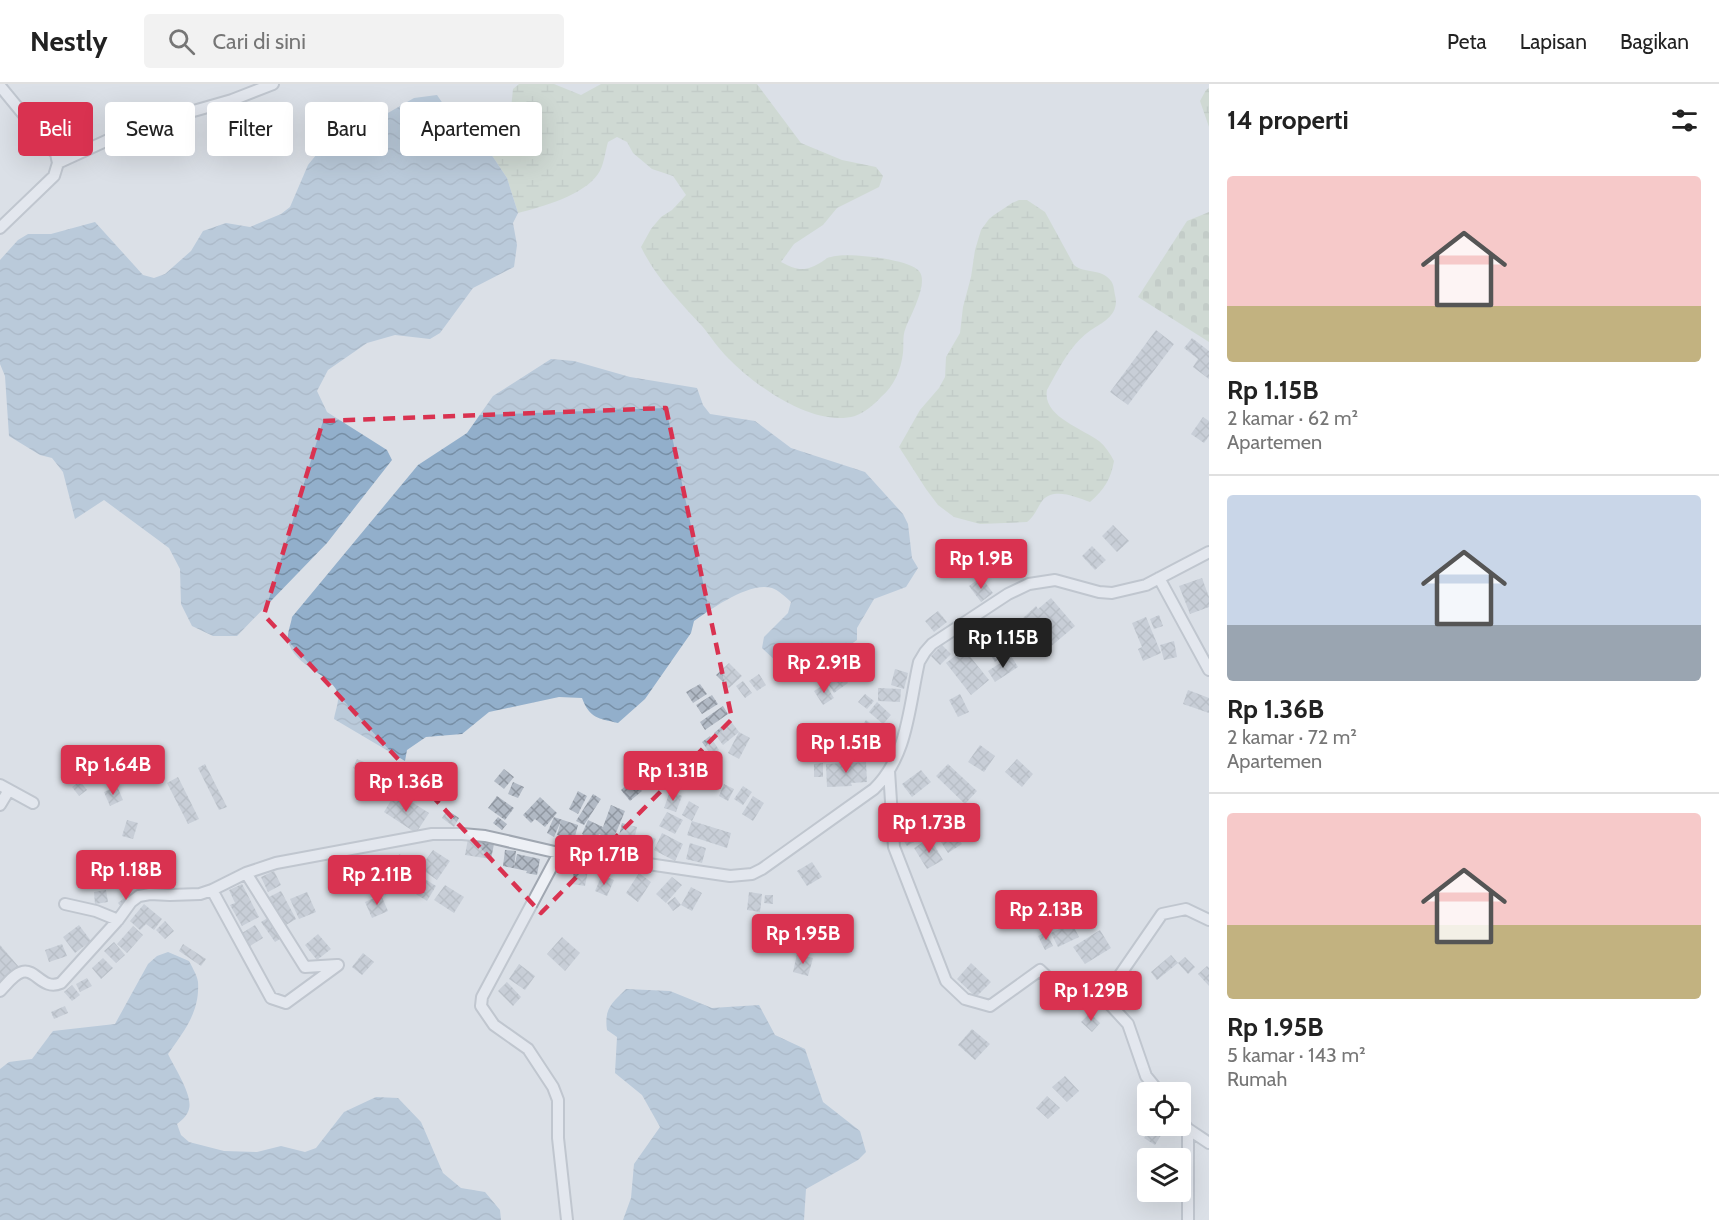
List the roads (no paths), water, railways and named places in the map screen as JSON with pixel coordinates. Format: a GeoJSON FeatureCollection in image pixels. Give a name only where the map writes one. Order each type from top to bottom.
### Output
{"type":"FeatureCollection","features":[{"type":"Feature","properties":{"kind":"street"},"geometry":{"type":"LineString","coordinates":[[58,163],[134,128],[232,100],[273,84]]}},
{"type":"Feature","properties":{"kind":"street"},"geometry":{"type":"LineString","coordinates":[[0,86],[56,154],[58,163],[54,176],[0,228]]}},
{"type":"Feature","properties":{"kind":"street"},"geometry":{"type":"LineString","coordinates":[[0,991],[18,973],[24,971],[48,985],[61,983],[118,920],[131,902],[139,896],[187,895],[212,890],[246,873],[276,863],[432,834],[485,836],[559,853],[730,876],[752,874],[874,789],[890,771],[904,735],[919,662],[932,644],[1008,594],[1029,584],[1055,580],[1112,594],[1146,585],[1209,552]]}},
{"type":"Feature","properties":{"kind":"street"},"geometry":{"type":"LineString","coordinates":[[1159,578],[1209,670]]}},
{"type":"Feature","properties":{"kind":"street"},"geometry":{"type":"LineString","coordinates":[[890,771],[894,847],[946,981],[965,999],[990,1006],[1040,970],[1060,989],[1104,998],[1128,1024],[1146,1076],[1151,1082]]}},
{"type":"Feature","properties":{"kind":"street"},"geometry":{"type":"LineString","coordinates":[[0,805],[5,787],[33,803]]}},
{"type":"Feature","properties":{"kind":"street"},"geometry":{"type":"LineString","coordinates":[[559,853],[483,997],[481,1006],[489,1020],[528,1049],[554,1087],[558,1101],[558,1138],[567,1220]]}},
{"type":"Feature","properties":{"kind":"street"},"geometry":{"type":"LineString","coordinates":[[212,890],[271,998],[286,1003],[338,965],[305,967],[246,873]]}},
{"type":"Feature","properties":{"kind":"street"},"geometry":{"type":"LineString","coordinates":[[65,904],[96,911],[118,920]]}},
{"type":"Feature","properties":{"kind":"street"},"geometry":{"type":"LineString","coordinates":[[1104,998],[1162,914],[1185,909],[1208,916]]}},
{"type":"Feature","properties":{"kind":"street"},"geometry":{"type":"LineString","coordinates":[[1191,1131],[1209,1143]]}},
{"type":"Feature","properties":{"kind":"street"},"geometry":{"type":"LineString","coordinates":[[1188,1136],[1188,1220]]}},
{"type":"Feature","properties":{"kind":"water"},"geometry":{"type":"Polygon","coordinates":[[[437,95],[442,102],[407,102],[414,98],[437,95]]]}},
{"type":"Feature","properties":{"kind":"water"},"geometry":{"type":"Polygon","coordinates":[[[400,106],[400,156],[492,156],[507,178],[518,213],[513,223],[517,245],[514,267],[473,288],[440,333],[430,339],[395,335],[367,343],[328,370],[317,391],[327,412],[387,450],[392,460],[327,543],[237,636],[213,636],[192,626],[181,604],[180,569],[169,548],[104,500],[75,519],[63,472],[52,458],[40,455],[9,436],[5,376],[0,364],[0,260],[18,240],[28,234],[51,234],[95,222],[143,275],[154,278],[165,274],[191,251],[203,231],[226,223],[250,227],[281,214],[290,207],[308,165],[315,156],[388,156],[388,113],[400,106]]]}},
{"type":"Feature","properties":{"kind":"water"},"geometry":{"type":"Polygon","coordinates":[[[551,359],[574,361],[630,377],[697,388],[703,405],[710,414],[755,421],[791,448],[865,472],[903,514],[908,524],[912,558],[918,568],[906,587],[874,599],[857,628],[857,640],[840,650],[809,659],[779,664],[762,648],[764,637],[788,613],[791,602],[772,588],[753,589],[731,597],[694,621],[691,633],[645,699],[618,723],[592,714],[582,698],[559,697],[489,712],[462,734],[426,737],[407,750],[405,761],[334,719],[338,695],[330,682],[305,664],[292,649],[288,637],[292,617],[418,465],[467,433],[493,396],[551,359]]]}},
{"type":"Feature","properties":{"kind":"water"},"geometry":{"type":"Polygon","coordinates":[[[168,952],[189,961],[198,982],[194,1012],[168,1054],[188,1096],[188,1111],[177,1124],[181,1135],[189,1142],[224,1151],[257,1152],[281,1146],[305,1152],[316,1148],[344,1112],[376,1097],[398,1098],[421,1122],[443,1173],[461,1188],[485,1192],[500,1210],[501,1220],[0,1220],[0,1069],[9,1062],[32,1059],[53,1031],[115,1024],[148,964],[157,956],[168,952]]]}},
{"type":"Feature","properties":{"kind":"water"},"geometry":{"type":"Polygon","coordinates":[[[626,989],[670,991],[712,1008],[759,1005],[775,1035],[805,1049],[823,1102],[860,1131],[866,1152],[858,1160],[806,1189],[804,1220],[623,1220],[631,1198],[634,1164],[660,1127],[642,1095],[615,1073],[617,1037],[607,1030],[606,1022],[613,1002],[626,989]]]}}]}
